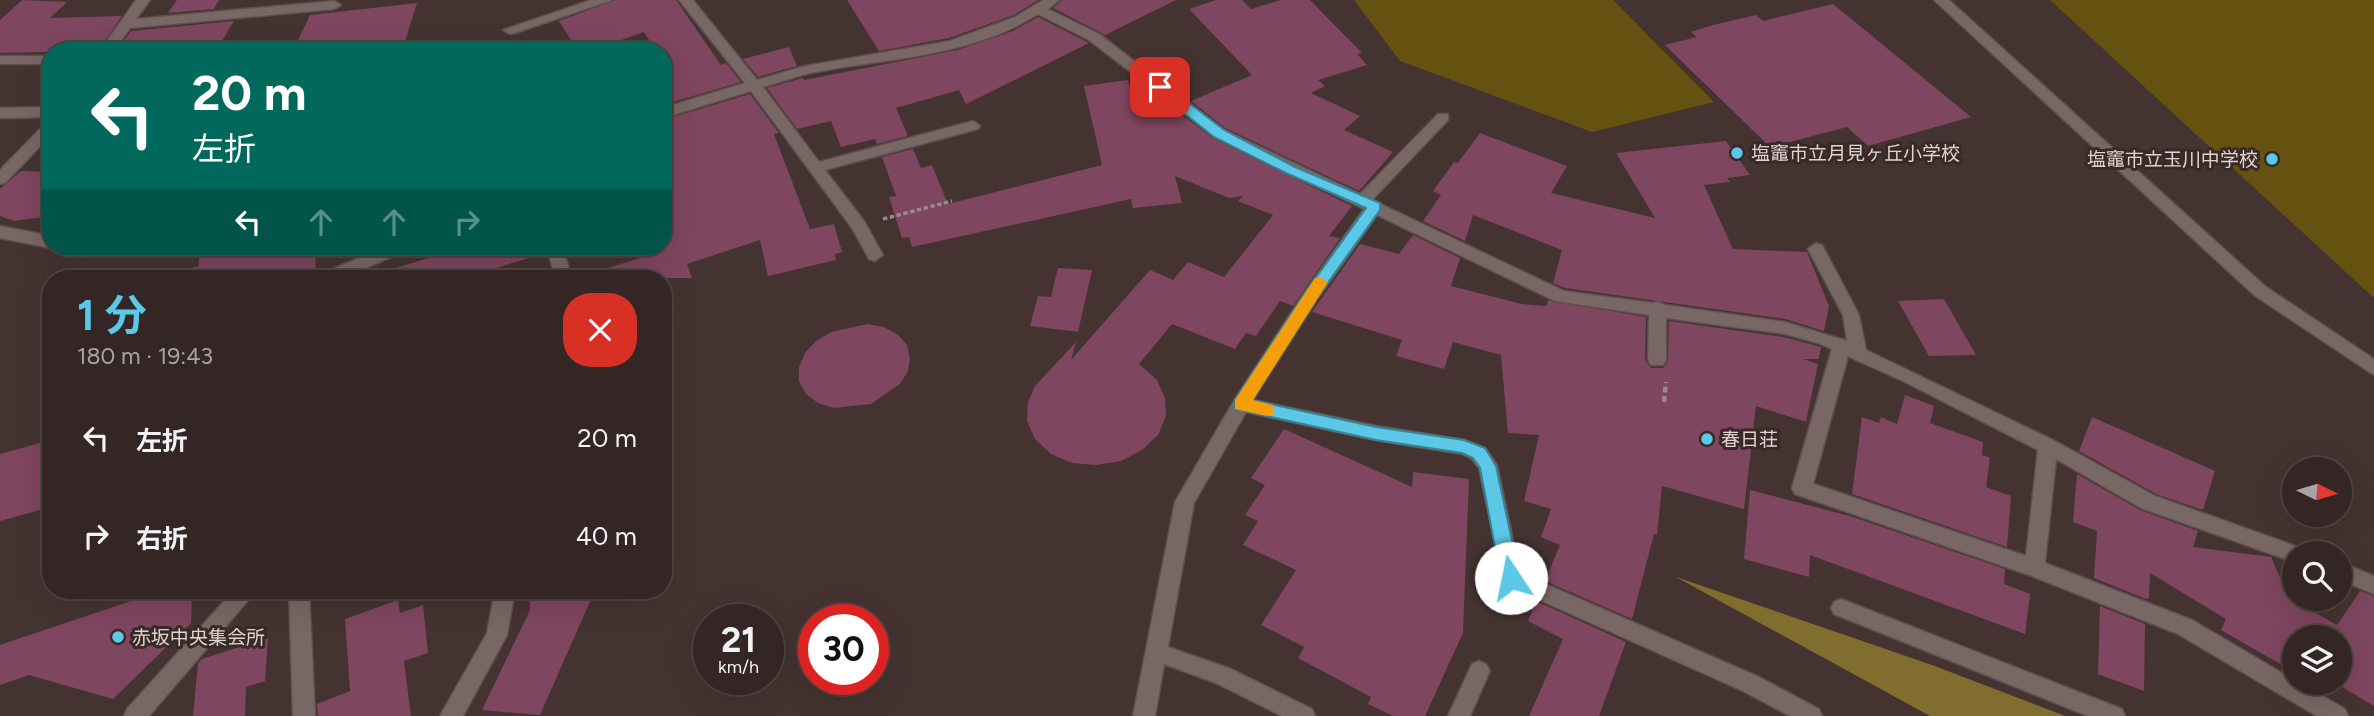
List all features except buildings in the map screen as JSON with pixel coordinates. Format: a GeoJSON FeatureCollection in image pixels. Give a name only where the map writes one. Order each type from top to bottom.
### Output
{"type":"FeatureCollection","features":[{"type":"Feature","properties":{"kind":"street"},"geometry":{"type":"LineString","coordinates":[[114,42],[143,0]]}},
{"type":"Feature","properties":{"kind":"street"},"geometry":{"type":"LineString","coordinates":[[510,30],[605,0]]}},
{"type":"Feature","properties":{"kind":"street"},"geometry":{"type":"LineString","coordinates":[[686,0],[754,85],[858,225],[875,255]]}},
{"type":"Feature","properties":{"kind":"street"},"geometry":{"type":"LineString","coordinates":[[1941,0],[2260,291],[2374,368]]}},
{"type":"Feature","properties":{"kind":"street"},"geometry":{"type":"LineString","coordinates":[[672,110],[805,70],[953,45],[1020,20],[1046,3],[1121,55],[1219,134],[1561,297],[1658,308],[1785,328],[1850,349],[2048,446],[2148,502],[2282,550]]}},
{"type":"Feature","properties":{"kind":"street"},"geometry":{"type":"LineString","coordinates":[[129,24],[299,4],[334,5]]}},
{"type":"Feature","properties":{"kind":"street"},"geometry":{"type":"LineString","coordinates":[[0,60],[42,60]]}},
{"type":"Feature","properties":{"kind":"street"},"geometry":{"type":"LineString","coordinates":[[0,113],[42,112]]}},
{"type":"Feature","properties":{"kind":"street"},"geometry":{"type":"LineString","coordinates":[[1144,716],[1185,502],[1241,404],[1369,204],[1443,117]]}},
{"type":"Feature","properties":{"kind":"street"},"geometry":{"type":"LineString","coordinates":[[814,168],[974,126]]}},
{"type":"Feature","properties":{"kind":"street"},"geometry":{"type":"LineString","coordinates":[[0,179],[42,135]]}},
{"type":"Feature","properties":{"kind":"street"},"geometry":{"type":"LineString","coordinates":[[0,232],[42,241]]}},
{"type":"Feature","properties":{"kind":"street"},"geometry":{"type":"LineString","coordinates":[[1816,248],[1850,315],[1850,349],[1802,488],[2035,568],[2185,626],[2337,716]]}},
{"type":"Feature","properties":{"kind":"street"},"geometry":{"type":"LineString","coordinates":[[346,270],[379,256]]}},
{"type":"Feature","properties":{"kind":"street"},"geometry":{"type":"LineString","coordinates":[[1657,360],[1658,308]]}},
{"type":"Feature","properties":{"kind":"street"},"geometry":{"type":"LineString","coordinates":[[1241,404],[1376,433],[1464,447],[1479,453],[1488,466],[1511,578],[1751,684],[1811,716]]}},
{"type":"Feature","properties":{"kind":"street"},"geometry":{"type":"LineString","coordinates":[[2035,568],[2048,446]]}},
{"type":"Feature","properties":{"kind":"street"},"geometry":{"type":"LineString","coordinates":[[2352,576],[2374,585]]}},
{"type":"Feature","properties":{"kind":"street"},"geometry":{"type":"LineString","coordinates":[[135,716],[239,599]]}},
{"type":"Feature","properties":{"kind":"street"},"geometry":{"type":"LineString","coordinates":[[299,599],[304,716]]}},
{"type":"Feature","properties":{"kind":"street"},"geometry":{"type":"LineString","coordinates":[[451,716],[497,635],[503,599]]}},
{"type":"Feature","properties":{"kind":"street"},"geometry":{"type":"LineString","coordinates":[[1841,608],[2115,716]]}},
{"type":"Feature","properties":{"kind":"street"},"geometry":{"type":"LineString","coordinates":[[1158,653],[1223,676],[1304,716]]}},
{"type":"Feature","properties":{"kind":"street"},"geometry":{"type":"LineString","coordinates":[[1459,716],[1479,671]]}},
{"type":"Feature","properties":{"kind":"path"},"geometry":{"type":"LineString","coordinates":[[858,225],[951,201]]}},
{"type":"Feature","properties":{"kind":"shaded area"},"geometry":{"type":"Polygon","coordinates":[[[1354,0],[1613,0],[1714,102],[1592,132],[1400,61],[1354,0]]]}},
{"type":"Feature","properties":{"kind":"shaded area","name":"塩竈市立玉川中学校"},"geometry":{"type":"Polygon","coordinates":[[[2050,0],[2374,0],[2374,298],[2050,0]]]}},
{"type":"Feature","properties":{"kind":"shaded area"},"geometry":{"type":"Polygon","coordinates":[[[1676,577],[1932,665],[2065,716],[1930,716],[1676,577]]]}},
{"type":"Feature","properties":{"kind":"slow traffic"},"geometry":{"type":"LineString","coordinates":[[1267,410],[1241,404],[1320,282]]}},
{"type":"Feature","properties":{"kind":"place","name":"塩竈市立月見ヶ丘小学校"},"geometry":{"type":"Point","coordinates":[1737,153]}},
{"type":"Feature","properties":{"kind":"place","name":"塩竈市立玉川中学校"},"geometry":{"type":"Point","coordinates":[2272,159]}},
{"type":"Feature","properties":{"kind":"place","name":"春日荘"},"geometry":{"type":"Point","coordinates":[1707,439]}},
{"type":"Feature","properties":{"kind":"place","name":"赤坂中央集会所"},"geometry":{"type":"Point","coordinates":[118,637]}},
{"type":"Feature","properties":{"kind":"route"},"geometry":{"type":"LineString","coordinates":[[1160,87],[1219,134],[1290,170],[1375,206],[1312,294],[1241,404],[1376,433],[1464,447],[1479,453],[1488,466],[1511,578]]}}]}
